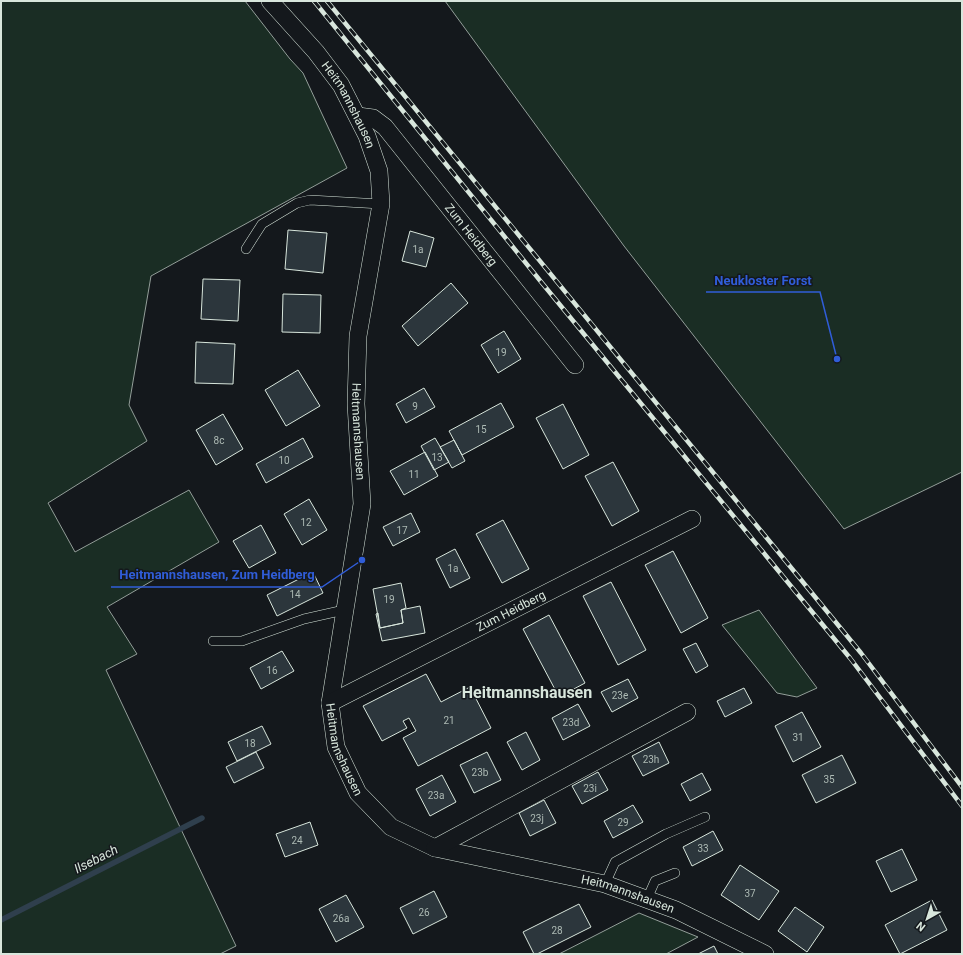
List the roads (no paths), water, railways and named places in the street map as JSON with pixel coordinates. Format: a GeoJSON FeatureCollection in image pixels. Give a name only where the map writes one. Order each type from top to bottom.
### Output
{"type":"FeatureCollection","features":[{"type":"Feature","properties":{"kind":"street","name":"Heitmannshausen"},"geometry":{"type":"LineString","coordinates":[[270,1],[342,86],[358,116],[375,156],[379,171],[381,204],[358,336],[356,404],[362,504],[330,703],[336,748],[358,793],[391,827],[435,848],[605,884],[676,910],[765,954]]}},
{"type":"Feature","properties":{"kind":"street","name":"Zum Heidberg"},"geometry":{"type":"LineString","coordinates":[[358,116],[373,118],[385,127],[575,366]]}},
{"type":"Feature","properties":{"kind":"street","name":"Zum Heidberg"},"geometry":{"type":"LineString","coordinates":[[330,703],[692,519]]}},
{"type":"Feature","properties":{"kind":"street"},"geometry":{"type":"LineString","coordinates":[[435,848],[687,712]]}},
{"type":"Feature","properties":{"kind":"lane"},"geometry":{"type":"LineString","coordinates":[[246,249],[262,224],[296,204],[310,200],[381,204]]}},
{"type":"Feature","properties":{"kind":"lane"},"geometry":{"type":"LineString","coordinates":[[213,641],[242,641],[304,619],[344,610]]}},
{"type":"Feature","properties":{"kind":"lane"},"geometry":{"type":"LineString","coordinates":[[605,884],[615,862],[666,834],[705,816]]}},
{"type":"Feature","properties":{"kind":"lane"},"geometry":{"type":"LineString","coordinates":[[647,899],[655,881],[675,873]]}},
{"type":"Feature","properties":{"kind":"waterway","name":"Ilsebach"},"geometry":{"type":"LineString","coordinates":[[1,920],[202,818]]}},
{"type":"Feature","properties":{"kind":"railway"},"geometry":{"type":"LineString","coordinates":[[314,1],[542,283],[850,658],[962,806]]}},
{"type":"Feature","properties":{"kind":"railway"},"geometry":{"type":"LineString","coordinates":[[327,1],[861,653],[962,787]]}},
{"type":"Feature","properties":{"kind":"place","name":"Neukloster Forst"},"geometry":{"type":"Point","coordinates":[837,359]}},
{"type":"Feature","properties":{"kind":"place","name":"Heitmannshausen, Zum Heidberg"},"geometry":{"type":"Point","coordinates":[362,560]}},
{"type":"Feature","properties":{"kind":"district","name":"Heitmannshausen"},"geometry":{"type":"Point","coordinates":[527,692]}}]}
